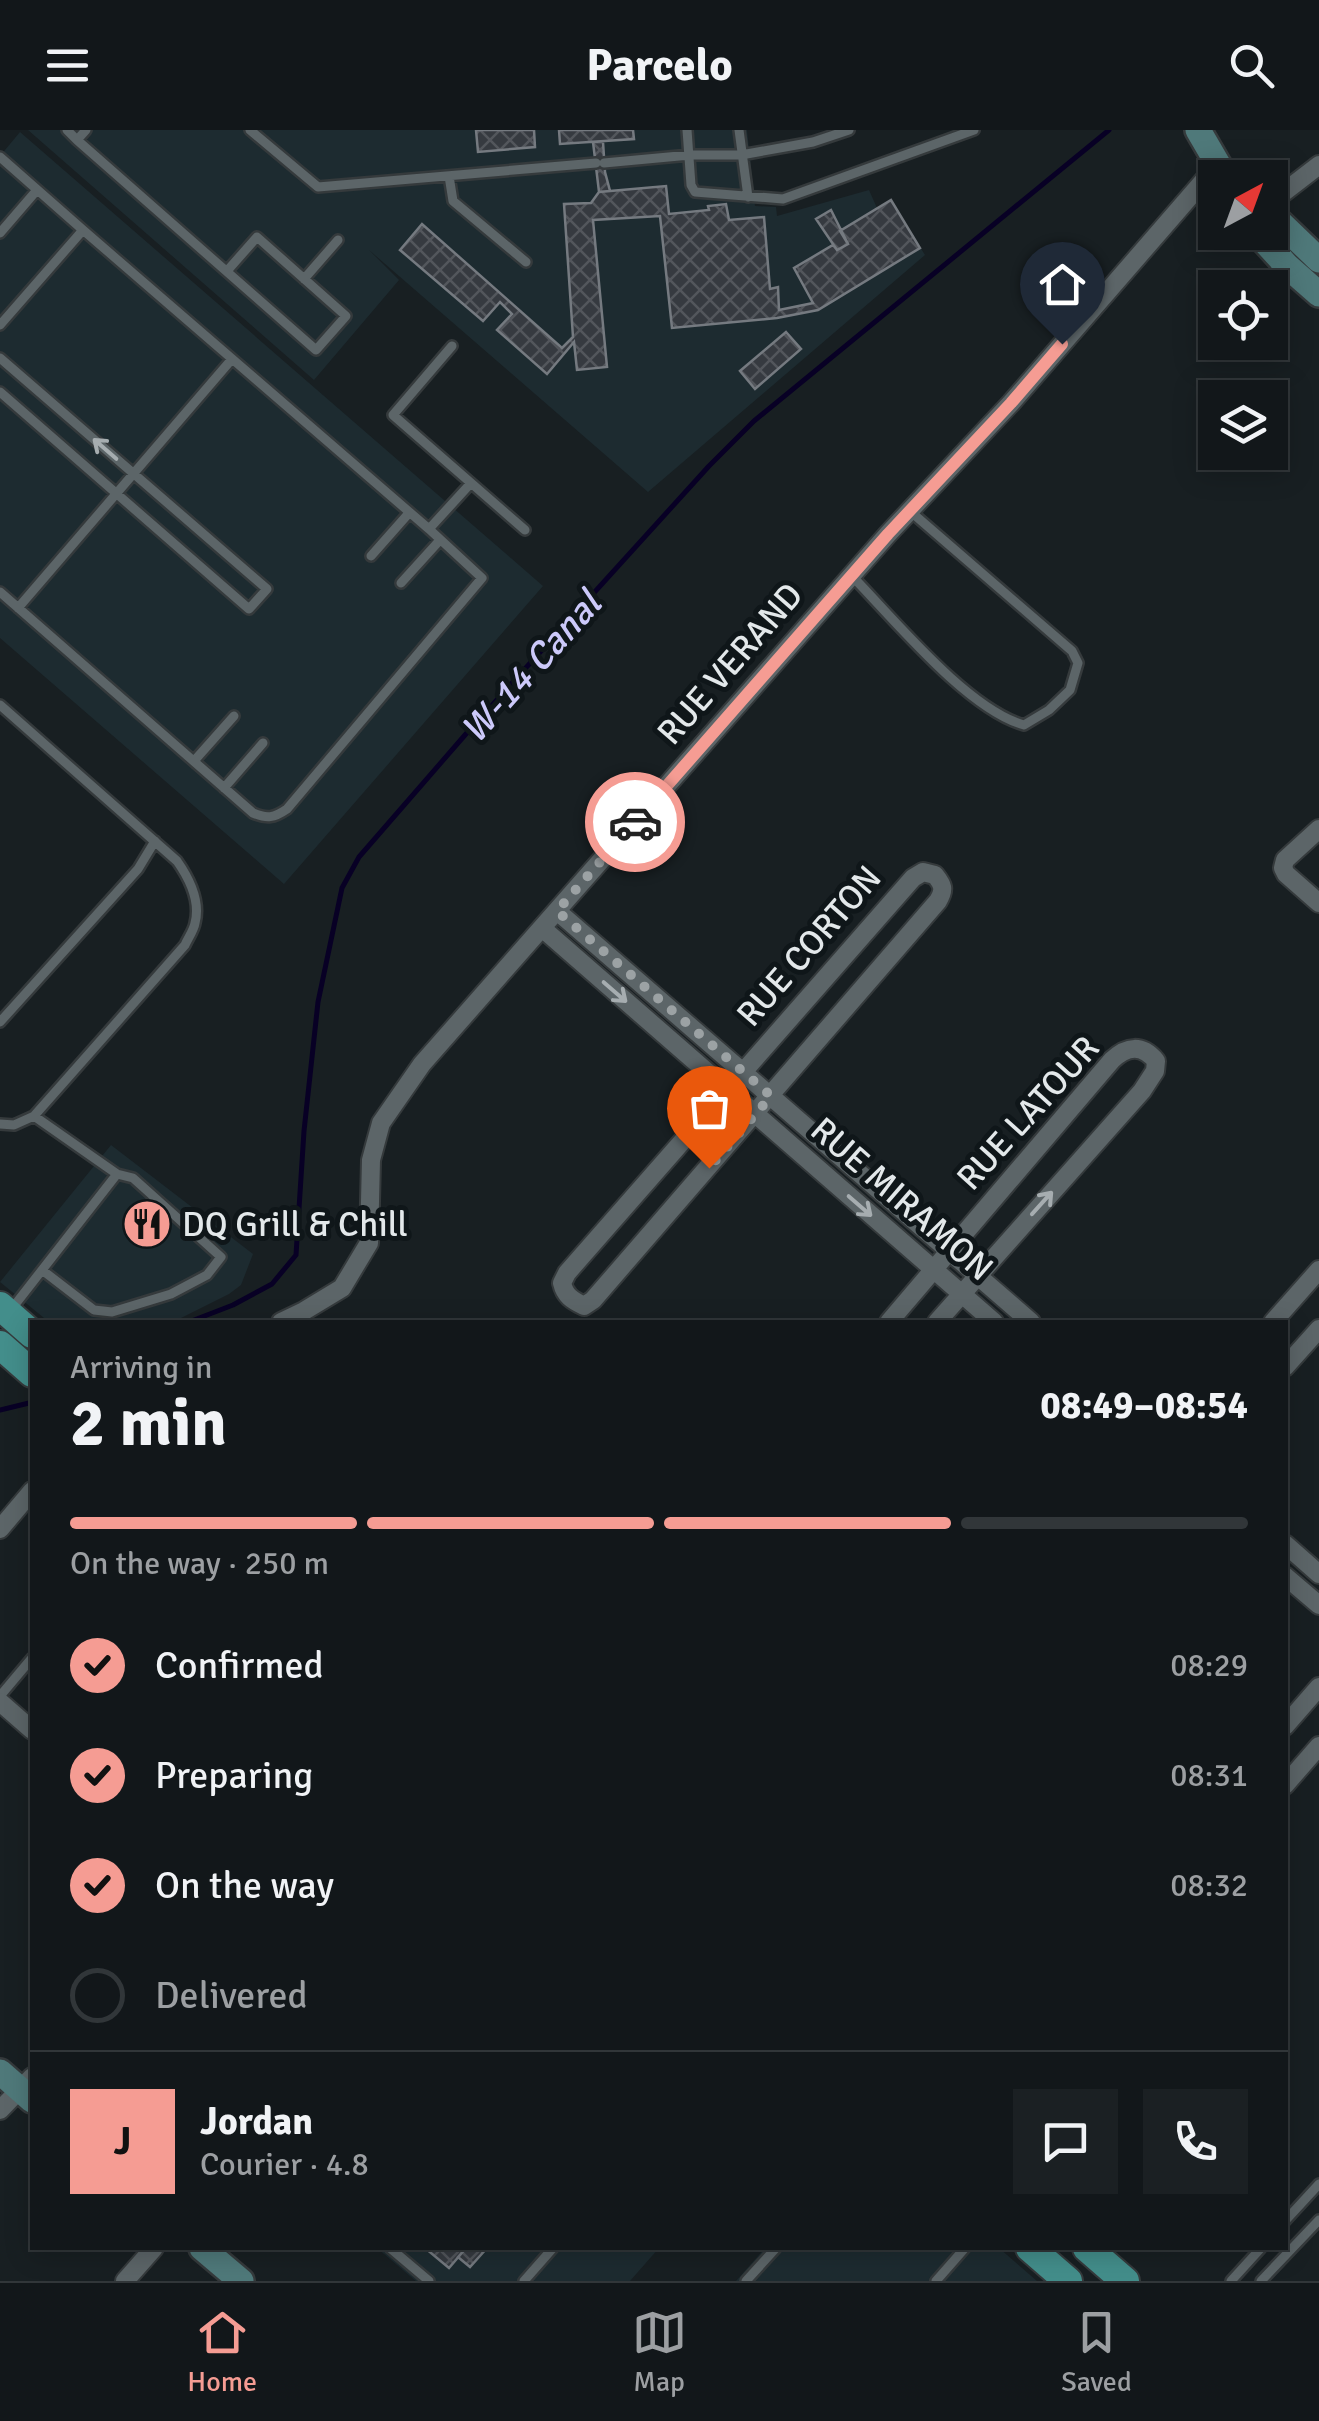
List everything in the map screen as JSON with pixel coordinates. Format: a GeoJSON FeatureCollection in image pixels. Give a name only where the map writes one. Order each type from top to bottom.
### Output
{"type":"FeatureCollection","features":[{"type":"Feature","properties":{"kind":"main road"},"geometry":{"type":"LineString","coordinates":[[4,1310],[30,1332]]}},
{"type":"Feature","properties":{"kind":"main road"},"geometry":{"type":"LineString","coordinates":[[0,1345],[30,1371]]}},
{"type":"Feature","properties":{"kind":"main road"},"geometry":{"type":"LineString","coordinates":[[1032,2250],[1059,2278]]}},
{"type":"Feature","properties":{"kind":"main road"},"geometry":{"type":"LineString","coordinates":[[1089,2250],[1125,2281]]}},
{"type":"Feature","properties":{"kind":"street"},"geometry":{"type":"LineString","coordinates":[[1198,130],[1218,160]]}},
{"type":"Feature","properties":{"kind":"street"},"geometry":{"type":"LineString","coordinates":[[1288,189],[1319,164]]}},
{"type":"Feature","properties":{"kind":"street","name":"RUE VERAND"},"geometry":{"type":"LineString","coordinates":[[286,1320],[342,1288],[369,1243],[371,1160],[380,1123],[422,1064],[851,575],[1198,202]]}},
{"type":"Feature","properties":{"kind":"street"},"geometry":{"type":"LineString","coordinates":[[1288,230],[1319,260]]}},
{"type":"Feature","properties":{"kind":"street"},"geometry":{"type":"LineString","coordinates":[[1272,250],[1319,294]]}},
{"type":"Feature","properties":{"kind":"street"},"geometry":{"type":"LineString","coordinates":[[1319,829],[1285,860],[1283,868],[1319,902]]}},
{"type":"Feature","properties":{"kind":"street","name":"RUE CORTON"},"geometry":{"type":"LineString","coordinates":[[923,872],[935,875],[943,884],[938,901],[756,1115],[593,1300],[584,1306],[572,1300],[564,1293],[562,1284],[567,1273],[742,1071],[913,878],[923,872]]}},
{"type":"Feature","properties":{"kind":"street","name":"RUE MIRAMON"},"geometry":{"type":"LineString","coordinates":[[557,911],[1028,1320]]}},
{"type":"Feature","properties":{"kind":"street","name":"RUE MIRAMON"},"geometry":{"type":"LineString","coordinates":[[542,928],[992,1320]]}},
{"type":"Feature","properties":{"kind":"street","name":"RUE LATOUR"},"geometry":{"type":"LineString","coordinates":[[891,1320],[1112,1060],[1135,1048],[1148,1052],[1156,1061],[1155,1070],[1142,1092],[939,1320]]}},
{"type":"Feature","properties":{"kind":"street"},"geometry":{"type":"LineString","coordinates":[[1275,1320],[1319,1270]]}},
{"type":"Feature","properties":{"kind":"street"},"geometry":{"type":"LineString","coordinates":[[1288,1364],[1319,1328]]}},
{"type":"Feature","properties":{"kind":"street"},"geometry":{"type":"LineString","coordinates":[[0,1529],[30,1493]]}},
{"type":"Feature","properties":{"kind":"street"},"geometry":{"type":"LineString","coordinates":[[1288,1547],[1319,1574]]}},
{"type":"Feature","properties":{"kind":"street"},"geometry":{"type":"LineString","coordinates":[[1288,1579],[1319,1605]]}},
{"type":"Feature","properties":{"kind":"street"},"geometry":{"type":"LineString","coordinates":[[1288,1723],[1319,1688]]}},
{"type":"Feature","properties":{"kind":"street"},"geometry":{"type":"LineString","coordinates":[[0,1699],[30,1728]]}},
{"type":"Feature","properties":{"kind":"street"},"geometry":{"type":"LineString","coordinates":[[1288,1782],[1319,1746]]}},
{"type":"Feature","properties":{"kind":"street"},"geometry":{"type":"LineString","coordinates":[[0,2110],[21,2084]]}},
{"type":"Feature","properties":{"kind":"street"},"geometry":{"type":"LineString","coordinates":[[124,2281],[152,2250]]}},
{"type":"Feature","properties":{"kind":"street"},"geometry":{"type":"LineString","coordinates":[[204,2250],[241,2281]]}},
{"type":"Feature","properties":{"kind":"lane"},"geometry":{"type":"LineString","coordinates":[[67,130],[77,140],[227,272],[316,350],[346,316],[257,237],[227,272]]}},
{"type":"Feature","properties":{"kind":"lane"},"geometry":{"type":"LineString","coordinates":[[77,140],[86,130]]}},
{"type":"Feature","properties":{"kind":"lane"},"geometry":{"type":"LineString","coordinates":[[250,130],[318,187],[690,155],[740,155],[813,142],[850,130]]}},
{"type":"Feature","properties":{"kind":"lane"},"geometry":{"type":"LineString","coordinates":[[688,130],[690,186],[695,192],[783,199],[974,130]]}},
{"type":"Feature","properties":{"kind":"lane"},"geometry":{"type":"LineString","coordinates":[[738,130],[748,197]]}},
{"type":"Feature","properties":{"kind":"lane"},"geometry":{"type":"LineString","coordinates":[[0,158],[482,578],[286,809],[275,817],[264,818],[253,813],[0,592]]}},
{"type":"Feature","properties":{"kind":"lane"},"geometry":{"type":"LineString","coordinates":[[449,176],[453,201],[526,262]]}},
{"type":"Feature","properties":{"kind":"lane"},"geometry":{"type":"LineString","coordinates":[[0,233],[37,190]]}},
{"type":"Feature","properties":{"kind":"lane"},"geometry":{"type":"LineString","coordinates":[[2,318],[83,230]]}},
{"type":"Feature","properties":{"kind":"lane"},"geometry":{"type":"LineString","coordinates":[[304,279],[338,240]]}},
{"type":"Feature","properties":{"kind":"lane"},"geometry":{"type":"LineString","coordinates":[[452,346],[393,414],[525,530]]}},
{"type":"Feature","properties":{"kind":"lane"},"geometry":{"type":"LineString","coordinates":[[0,358],[267,590],[250,609],[0,392]]}},
{"type":"Feature","properties":{"kind":"lane"},"geometry":{"type":"LineString","coordinates":[[18,608],[232,359]]}},
{"type":"Feature","properties":{"kind":"lane"},"geometry":{"type":"LineString","coordinates":[[17,407],[34,388]]}},
{"type":"Feature","properties":{"kind":"lane"},"geometry":{"type":"LineString","coordinates":[[428,530],[471,483]]}},
{"type":"Feature","properties":{"kind":"lane"},"geometry":{"type":"LineString","coordinates":[[851,575],[951,678],[1005,719],[1024,724],[1049,710],[1070,690],[1078,663],[1072,651],[910,510]]}},
{"type":"Feature","properties":{"kind":"lane"},"geometry":{"type":"LineString","coordinates":[[162,532],[178,513]]}},
{"type":"Feature","properties":{"kind":"lane"},"geometry":{"type":"LineString","coordinates":[[371,556],[409,513]]}},
{"type":"Feature","properties":{"kind":"lane"},"geometry":{"type":"LineString","coordinates":[[402,583],[440,540]]}},
{"type":"Feature","properties":{"kind":"lane"},"geometry":{"type":"LineString","coordinates":[[205,570],[221,551]]}},
{"type":"Feature","properties":{"kind":"lane"},"geometry":{"type":"LineString","coordinates":[[0,706],[176,861],[189,878],[196,922],[185,945],[34,1116],[14,1125],[0,1124]]}},
{"type":"Feature","properties":{"kind":"lane"},"geometry":{"type":"LineString","coordinates":[[194,761],[234,716]]}},
{"type":"Feature","properties":{"kind":"lane"},"geometry":{"type":"LineString","coordinates":[[224,788],[263,743]]}},
{"type":"Feature","properties":{"kind":"lane"},"geometry":{"type":"LineString","coordinates":[[0,1022],[138,869],[155,842]]}},
{"type":"Feature","properties":{"kind":"lane"},"geometry":{"type":"LineString","coordinates":[[34,1116],[117,1174],[133,1178],[222,1257],[207,1275],[171,1294],[112,1312],[94,1310],[42,1270]]}},
{"type":"Feature","properties":{"kind":"lane"},"geometry":{"type":"LineString","coordinates":[[4,1310],[42,1270],[117,1174]]}},
{"type":"Feature","properties":{"kind":"lane"},"geometry":{"type":"LineString","coordinates":[[0,1699],[30,1661]]}},
{"type":"Feature","properties":{"kind":"lane"},"geometry":{"type":"LineString","coordinates":[[1288,2218],[1319,2184]]}},
{"type":"Feature","properties":{"kind":"lane"},"geometry":{"type":"LineString","coordinates":[[1262,2281],[1319,2220]]}},
{"type":"Feature","properties":{"kind":"lane"},"geometry":{"type":"LineString","coordinates":[[392,2250],[429,2281]]}},
{"type":"Feature","properties":{"kind":"lane"},"geometry":{"type":"LineString","coordinates":[[524,2281],[551,2250]]}},
{"type":"Feature","properties":{"kind":"lane"},"geometry":{"type":"LineString","coordinates":[[746,2281],[774,2250]]}},
{"type":"Feature","properties":{"kind":"lane"},"geometry":{"type":"LineString","coordinates":[[936,2281],[963,2250]]}},
{"type":"Feature","properties":{"kind":"lane"},"geometry":{"type":"LineString","coordinates":[[1231,2281],[1260,2250]]}},
{"type":"Feature","properties":{"kind":"shaded area"},"geometry":{"type":"Polygon","coordinates":[[[28,130],[747,130],[755,206],[776,207],[777,216],[869,190],[877,208],[891,200],[925,255],[648,492],[369,250],[399,280],[314,380],[28,130]]]}},
{"type":"Feature","properties":{"kind":"shaded area"},"geometry":{"type":"Polygon","coordinates":[[[20,132],[543,586],[284,884],[0,638],[0,156],[20,132]]]}},
{"type":"Feature","properties":{"kind":"shaded area"},"geometry":{"type":"Polygon","coordinates":[[[111,1145],[253,1254],[241,1285],[177,1320],[47,1320],[0,1282],[111,1145]]]}},
{"type":"Feature","properties":{"kind":"shaded area"},"geometry":{"type":"Polygon","coordinates":[[[379,2250],[657,2250],[630,2281],[416,2281],[379,2250]]]}},
{"type":"Feature","properties":{"kind":"shaded area"},"geometry":{"type":"Polygon","coordinates":[[[763,2250],[1001,2250],[1037,2281],[736,2281],[763,2250]]]}},
{"type":"Feature","properties":{"kind":"building"},"geometry":{"type":"Polygon","coordinates":[[[476,130],[534,130],[535,147],[478,152],[476,130]]]}},
{"type":"Feature","properties":{"kind":"building"},"geometry":{"type":"Polygon","coordinates":[[[559,130],[633,130],[634,139],[560,144],[559,130]]]}},
{"type":"Feature","properties":{"kind":"building"},"geometry":{"type":"Polygon","coordinates":[[[593,142],[603,142],[610,191],[599,192],[593,142]]]}},
{"type":"Feature","properties":{"kind":"building"},"geometry":{"type":"Polygon","coordinates":[[[666,186],[669,214],[726,204],[729,220],[764,217],[770,289],[778,287],[779,310],[813,303],[794,268],[833,245],[837,250],[848,244],[840,231],[891,200],[920,248],[818,310],[672,328],[660,216],[593,220],[607,367],[577,370],[574,342],[547,374],[497,330],[512,314],[500,302],[483,321],[400,250],[422,224],[562,348],[573,337],[564,204],[591,203],[599,192],[666,186]]]}},
{"type":"Feature","properties":{"kind":"building"},"geometry":{"type":"Polygon","coordinates":[[[831,210],[848,244],[837,250],[816,219],[831,210]]]}},
{"type":"Feature","properties":{"kind":"building"},"geometry":{"type":"Polygon","coordinates":[[[786,332],[801,349],[755,389],[740,371],[786,332]]]}},
{"type":"Feature","properties":{"kind":"building"},"geometry":{"type":"Polygon","coordinates":[[[427,2250],[464,2250],[449,2268],[427,2250]]]}},
{"type":"Feature","properties":{"kind":"building"},"geometry":{"type":"Polygon","coordinates":[[[464,2250],[485,2250],[470,2267],[458,2257],[464,2250]]]}},
{"type":"Feature","properties":{"kind":"waterway","name":"W-14 Canal"},"geometry":{"type":"LineString","coordinates":[[194,1320],[272,1284],[296,1255],[318,1002],[342,888],[359,857],[465,735],[754,421],[1109,130]]}},
{"type":"Feature","properties":{"kind":"waterway","name":"W-14 Canal"},"geometry":{"type":"LineString","coordinates":[[0,1410],[29,1403]]}},
{"type":"Feature","properties":{"kind":"way so far"},"geometry":{"type":"LineString","coordinates":[[635,822],[557,911],[771,1096],[709,1168]]}},
{"type":"Feature","properties":{"kind":"place","name":"DQ Grill & Chill"},"geometry":{"type":"Point","coordinates":[147,1224]}},
{"type":"Feature","properties":{"kind":"route"},"geometry":{"type":"LineString","coordinates":[[635,822],[888,534],[1062,344]]}}]}
